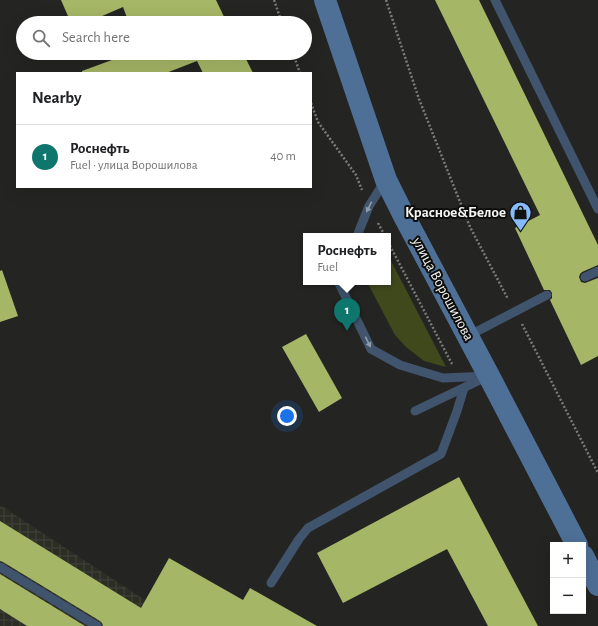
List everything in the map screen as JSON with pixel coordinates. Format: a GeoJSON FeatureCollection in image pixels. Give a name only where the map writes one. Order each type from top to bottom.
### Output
{"type":"FeatureCollection","features":[{"type":"Feature","properties":{"kind":"main road","name":"улица Ворошилова"},"geometry":{"type":"LineString","coordinates":[[325,0],[386,180],[575,542]]}},
{"type":"Feature","properties":{"kind":"main road"},"geometry":{"type":"LineString","coordinates":[[586,562],[598,585]]}},
{"type":"Feature","properties":{"kind":"lane"},"geometry":{"type":"LineString","coordinates":[[495,0],[598,209]]}},
{"type":"Feature","properties":{"kind":"lane"},"geometry":{"type":"LineString","coordinates":[[358,233],[369,206],[386,180]]}},
{"type":"Feature","properties":{"kind":"lane"},"geometry":{"type":"LineString","coordinates":[[585,277],[598,271]]}},
{"type":"Feature","properties":{"kind":"lane"},"geometry":{"type":"LineString","coordinates":[[340,285],[371,349],[400,365],[443,378],[489,376]]}},
{"type":"Feature","properties":{"kind":"lane"},"geometry":{"type":"LineString","coordinates":[[468,336],[547,296]]}},
{"type":"Feature","properties":{"kind":"lane"},"geometry":{"type":"LineString","coordinates":[[416,411],[489,376]]}},
{"type":"Feature","properties":{"kind":"lane"},"geometry":{"type":"LineString","coordinates":[[272,583],[299,539],[308,528],[441,454],[464,388]]}},
{"type":"Feature","properties":{"kind":"lane"},"geometry":{"type":"LineString","coordinates":[[0,566],[97,626]]}},
{"type":"Feature","properties":{"kind":"path"},"geometry":{"type":"LineString","coordinates":[[274,0],[280,16]]}},
{"type":"Feature","properties":{"kind":"path"},"geometry":{"type":"LineString","coordinates":[[386,0],[419,99],[470,227],[598,473]]}},
{"type":"Feature","properties":{"kind":"path"},"geometry":{"type":"LineString","coordinates":[[295,60],[300,72]]}},
{"type":"Feature","properties":{"kind":"path"},"geometry":{"type":"LineString","coordinates":[[312,106],[318,122],[356,175],[369,206],[383,233]]}},
{"type":"Feature","properties":{"kind":"path"},"geometry":{"type":"LineString","coordinates":[[391,248],[459,378]]}},
{"type":"Feature","properties":{"kind":"shaded area"},"geometry":{"type":"Polygon","coordinates":[[[0,505],[169,616],[187,626],[0,626],[0,505]]]}},
{"type":"Feature","properties":{"kind":"green space"},"geometry":{"type":"Polygon","coordinates":[[[391,261],[446,367],[424,361],[406,347],[395,335],[369,285],[391,285],[391,261]]]}},
{"type":"Feature","properties":{"kind":"building"},"geometry":{"type":"Polygon","coordinates":[[[61,0],[216,0],[224,16],[126,16],[123,7],[102,16],[68,16],[61,0]]]}},
{"type":"Feature","properties":{"kind":"building"},"geometry":{"type":"Polygon","coordinates":[[[435,0],[479,0],[598,245],[598,265],[582,272],[579,277],[581,282],[585,283],[598,278],[598,356],[581,365],[550,300],[552,298],[552,293],[550,290],[544,290],[515,228],[540,215],[435,0]]]}},
{"type":"Feature","properties":{"kind":"building"},"geometry":{"type":"Polygon","coordinates":[[[112,60],[246,60],[252,72],[202,72],[197,61],[169,72],[82,71],[112,60]]]}},
{"type":"Feature","properties":{"kind":"building"},"geometry":{"type":"Polygon","coordinates":[[[2,270],[18,316],[0,322],[0,271],[2,270]]]}},
{"type":"Feature","properties":{"kind":"building"},"geometry":{"type":"Polygon","coordinates":[[[306,334],[342,398],[319,412],[282,347],[306,334]]]}},
{"type":"Feature","properties":{"kind":"building"},"geometry":{"type":"Polygon","coordinates":[[[459,477],[538,626],[488,626],[447,549],[343,603],[317,553],[459,477]]]}},
{"type":"Feature","properties":{"kind":"building"},"geometry":{"type":"Polygon","coordinates":[[[0,521],[141,608],[169,558],[243,600],[250,588],[317,626],[103,626],[100,621],[0,561],[0,521]]]}},
{"type":"Feature","properties":{"kind":"building"},"geometry":{"type":"Polygon","coordinates":[[[0,574],[85,626],[27,626],[0,609],[0,574]]]}},
{"type":"Feature","properties":{"kind":"place","name":"Красное&Белое"},"geometry":{"type":"Point","coordinates":[521,232]}},
{"type":"Feature","properties":{"kind":"place","name":"Роснефть"},"geometry":{"type":"Point","coordinates":[347,331]}}]}
